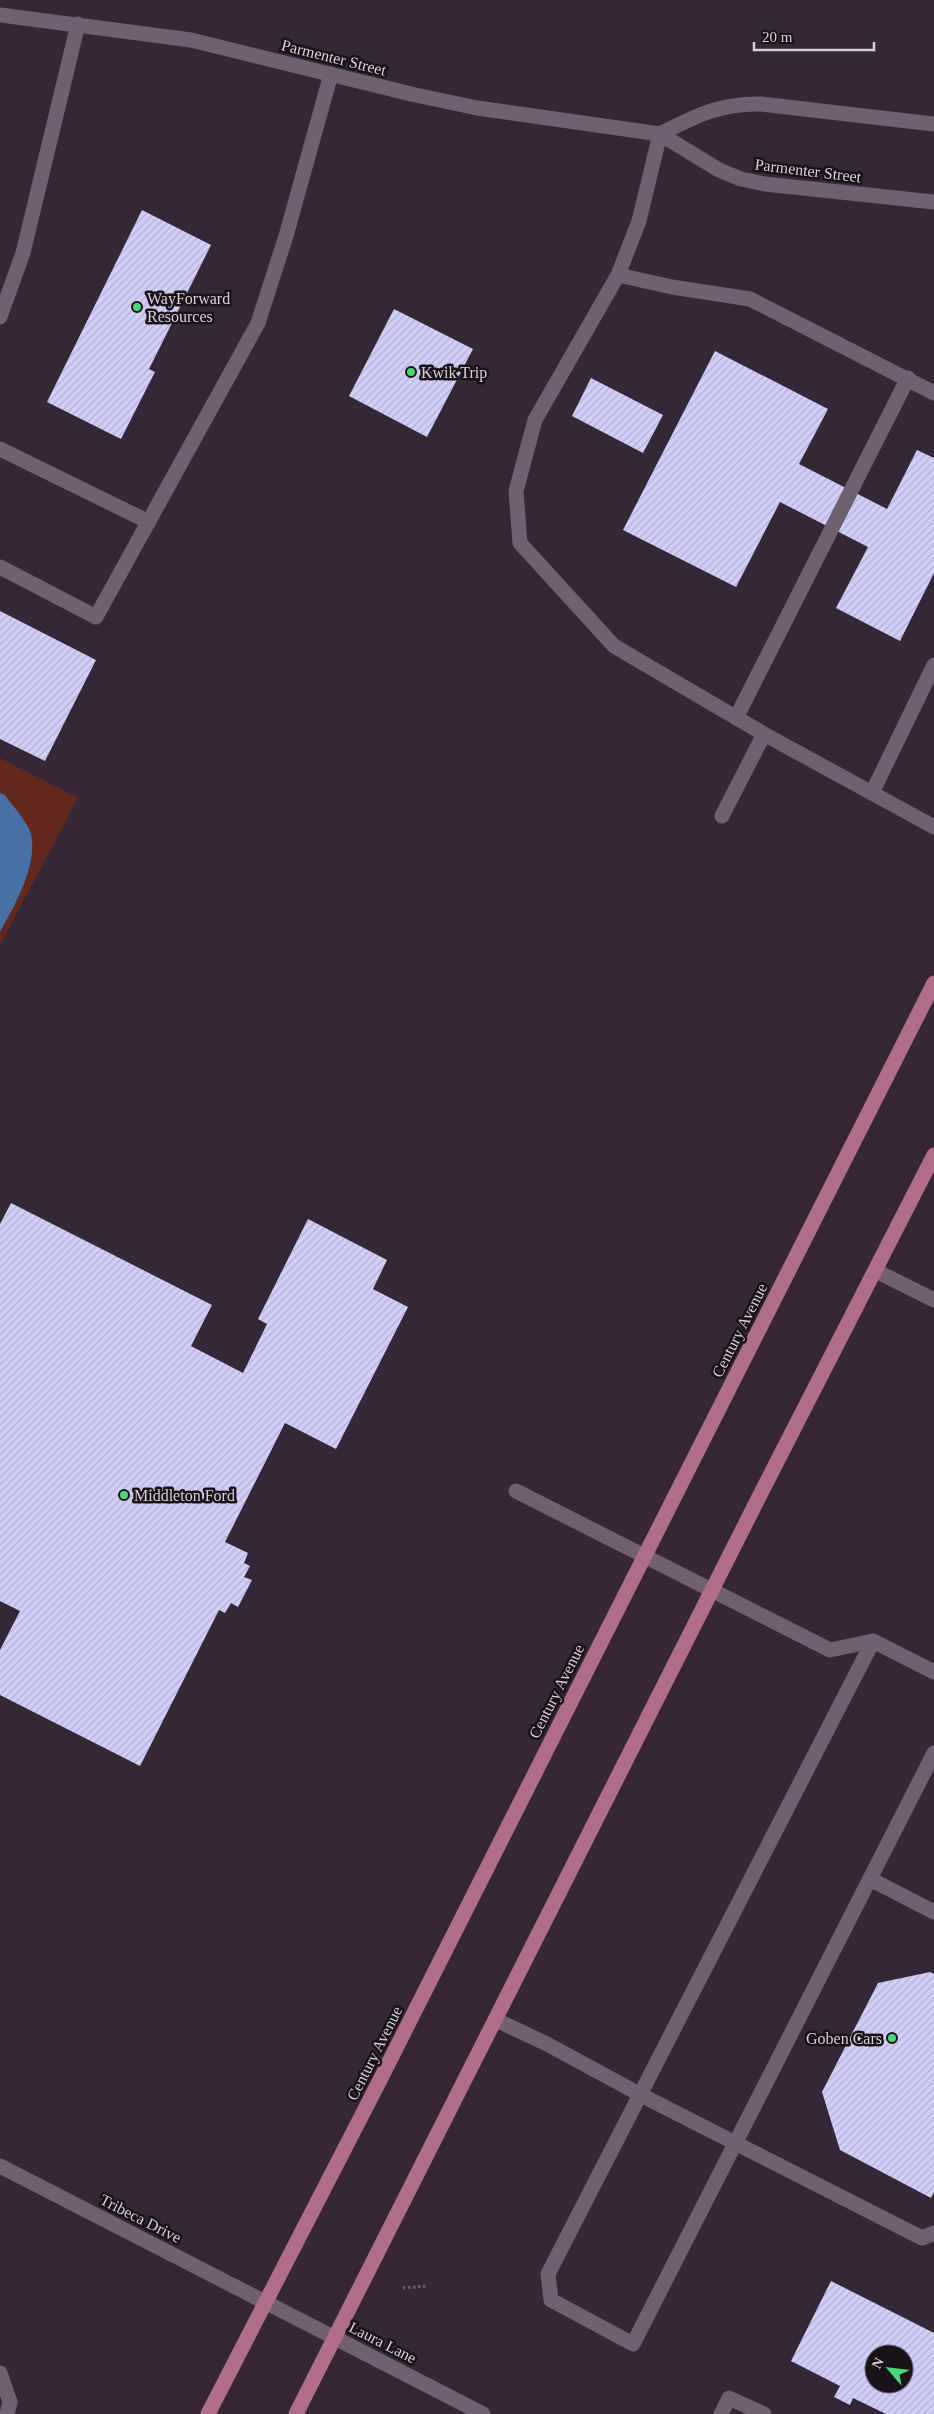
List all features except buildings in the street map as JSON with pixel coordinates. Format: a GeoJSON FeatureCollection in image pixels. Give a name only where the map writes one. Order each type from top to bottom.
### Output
{"type":"FeatureCollection","features":[{"type":"Feature","properties":{"kind":"main road","name":"Century Avenue"},"geometry":{"type":"LineString","coordinates":[[208,2414],[934,983]]}},
{"type":"Feature","properties":{"kind":"main road"},"geometry":{"type":"LineString","coordinates":[[296,2414],[934,1155]]}},
{"type":"Feature","properties":{"kind":"street","name":"Parmenter Street"},"geometry":{"type":"LineString","coordinates":[[0,15],[191,40],[477,108],[660,134],[696,158],[741,179],[765,184],[934,202]]}},
{"type":"Feature","properties":{"kind":"street"},"geometry":{"type":"LineString","coordinates":[[0,317],[23,253],[78,24]]}},
{"type":"Feature","properties":{"kind":"street"},"geometry":{"type":"LineString","coordinates":[[0,567],[96,617],[258,323],[286,236],[331,74]]}},
{"type":"Feature","properties":{"kind":"street"},"geometry":{"type":"LineString","coordinates":[[934,124],[762,104],[738,104],[698,115],[660,134],[639,221],[618,275],[535,420],[516,491],[520,543],[614,646],[764,734],[934,827]]}},
{"type":"Feature","properties":{"kind":"street"},"geometry":{"type":"LineString","coordinates":[[618,275],[672,287],[750,299],[908,378],[934,393]]}},
{"type":"Feature","properties":{"kind":"street"},"geometry":{"type":"LineString","coordinates":[[736,718],[908,378]]}},
{"type":"Feature","properties":{"kind":"street"},"geometry":{"type":"LineString","coordinates":[[0,449],[149,522]]}},
{"type":"Feature","properties":{"kind":"street"},"geometry":{"type":"LineString","coordinates":[[872,793],[934,665]]}},
{"type":"Feature","properties":{"kind":"street"},"geometry":{"type":"LineString","coordinates":[[722,816],[764,734]]}},
{"type":"Feature","properties":{"kind":"street"},"geometry":{"type":"LineString","coordinates":[[876,1271],[934,1300]]}},
{"type":"Feature","properties":{"kind":"street"},"geometry":{"type":"LineString","coordinates":[[516,1491],[830,1650],[873,1641],[934,1672]]}},
{"type":"Feature","properties":{"kind":"street"},"geometry":{"type":"LineString","coordinates":[[873,1641],[548,2274],[551,2300],[633,2344],[934,1753]]}},
{"type":"Feature","properties":{"kind":"street"},"geometry":{"type":"LineString","coordinates":[[870,1879],[934,1912]]}},
{"type":"Feature","properties":{"kind":"street"},"geometry":{"type":"LineString","coordinates":[[496,2020],[547,2044],[641,2095],[922,2238],[934,2233]]}},
{"type":"Feature","properties":{"kind":"street","name":"Tribeca Drive"},"geometry":{"type":"LineString","coordinates":[[0,2166],[266,2302]]}},
{"type":"Feature","properties":{"kind":"street","name":"Laura Lane"},"geometry":{"type":"LineString","coordinates":[[266,2302],[483,2414]]}},
{"type":"Feature","properties":{"kind":"street"},"geometry":{"type":"LineString","coordinates":[[0,2373],[10,2402],[7,2414]]}},
{"type":"Feature","properties":{"kind":"street"},"geometry":{"type":"LineString","coordinates":[[721,2414],[729,2398],[764,2414]]}},
{"type":"Feature","properties":{"kind":"path"},"geometry":{"type":"LineString","coordinates":[[403,2288],[427,2286]]}},
{"type":"Feature","properties":{"kind":"shaded area"},"geometry":{"type":"Polygon","coordinates":[[[0,758],[78,798],[0,945],[0,758]]]}},
{"type":"Feature","properties":{"kind":"water"},"geometry":{"type":"Polygon","coordinates":[[[0,793],[5,795],[27,825],[31,834],[32,846],[31,859],[24,884],[0,932],[0,793]]]}},
{"type":"Feature","properties":{"kind":"place","name":"WayForward Resources"},"geometry":{"type":"Point","coordinates":[137,307]}},
{"type":"Feature","properties":{"kind":"place","name":"Kwik Trip"},"geometry":{"type":"Point","coordinates":[411,372]}},
{"type":"Feature","properties":{"kind":"place","name":"Middleton Ford"},"geometry":{"type":"Point","coordinates":[124,1495]}},
{"type":"Feature","properties":{"kind":"place","name":"Goben Cars"},"geometry":{"type":"Point","coordinates":[892,2038]}}]}
